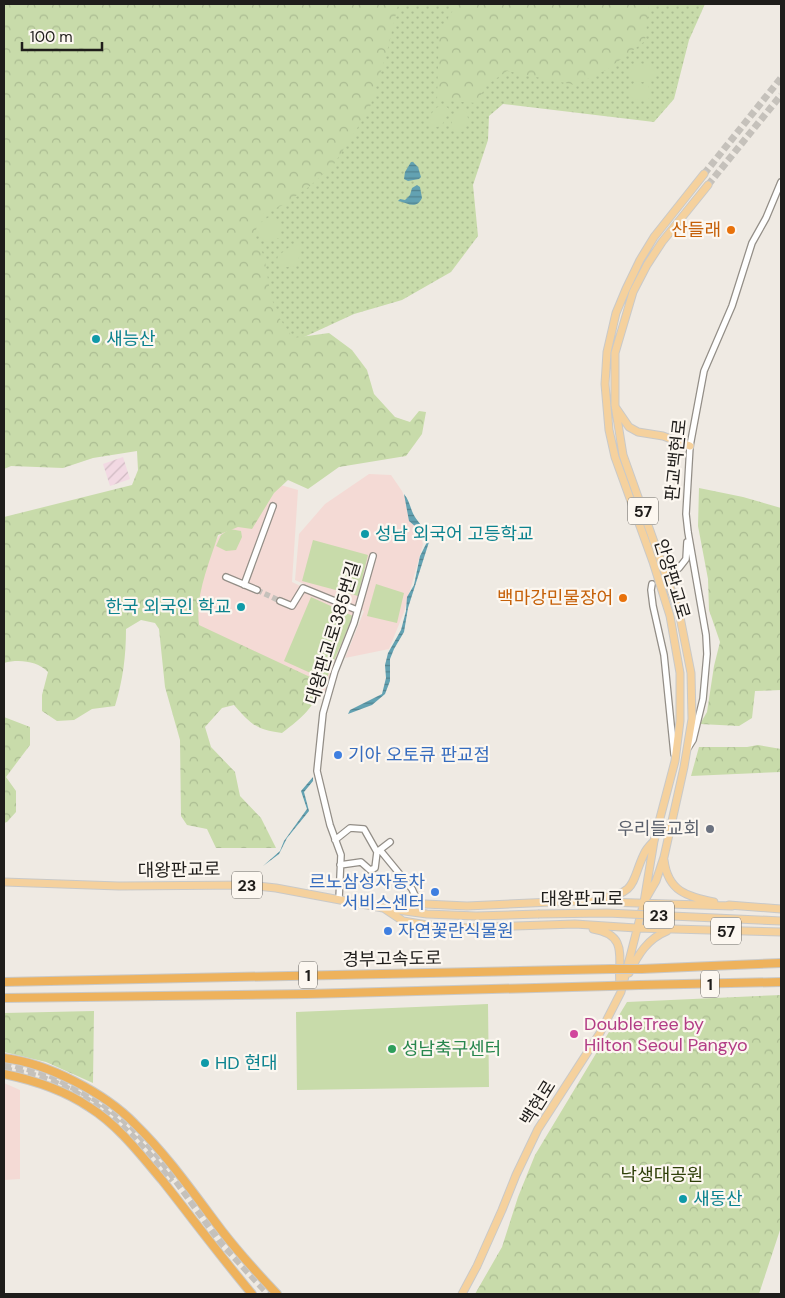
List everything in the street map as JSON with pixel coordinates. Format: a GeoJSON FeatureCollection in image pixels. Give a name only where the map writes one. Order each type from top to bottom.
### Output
{"type":"FeatureCollection","features":[{"type":"Feature","properties":{"kind":"highway","name":"경부고속도로"},"geometry":{"type":"LineString","coordinates":[[4,982],[641,969],[781,963]]}},
{"type":"Feature","properties":{"kind":"highway","name":"경부고속도로"},"geometry":{"type":"LineString","coordinates":[[4,998],[306,994],[781,982]]}},
{"type":"Feature","properties":{"kind":"highway"},"geometry":{"type":"LineString","coordinates":[[4,1058],[30,1063],[56,1073],[102,1098],[134,1122],[159,1149],[250,1265],[277,1294]]}},
{"type":"Feature","properties":{"kind":"highway"},"geometry":{"type":"LineString","coordinates":[[4,1074],[73,1097],[91,1108],[122,1134],[147,1162],[252,1294]]}},
{"type":"Feature","properties":{"kind":"main road","name":"안양판교로"},"geometry":{"type":"LineString","coordinates":[[636,928],[644,902],[654,841],[675,761],[680,720],[680,673],[670,616],[615,458],[608,422],[605,384],[609,342],[616,313],[626,289],[654,237],[704,174]]}},
{"type":"Feature","properties":{"kind":"main road","name":"안양판교로"},"geometry":{"type":"LineString","coordinates":[[644,902],[656,881],[664,857],[684,767],[692,719],[691,673],[678,612],[623,455],[615,405],[616,353],[633,292],[647,265],[662,242],[708,185]]}},
{"type":"Feature","properties":{"kind":"main road"},"geometry":{"type":"LineString","coordinates":[[615,405],[629,426],[638,432],[663,436],[690,446]]}},
{"type":"Feature","properties":{"kind":"main road"},"geometry":{"type":"LineString","coordinates":[[574,901],[604,898],[628,890],[636,877],[644,852],[654,841]]}},
{"type":"Feature","properties":{"kind":"main road","name":"57"},"geometry":{"type":"LineString","coordinates":[[664,857],[665,869],[670,880],[678,890],[688,896],[732,906],[781,910]]}},
{"type":"Feature","properties":{"kind":"main road","name":"대왕판교로"},"geometry":{"type":"LineString","coordinates":[[4,882],[119,886],[248,885],[283,889],[383,908],[458,916],[607,913],[781,921]]}},
{"type":"Feature","properties":{"kind":"main road","name":"대왕판교로"},"geometry":{"type":"LineString","coordinates":[[383,908],[404,903],[467,906],[574,901],[732,906]]}},
{"type":"Feature","properties":{"kind":"main road","name":"대왕판교로"},"geometry":{"type":"LineString","coordinates":[[383,908],[403,921],[427,926],[458,928],[576,924],[672,929]]}},
{"type":"Feature","properties":{"kind":"main road"},"geometry":{"type":"LineString","coordinates":[[576,924],[600,930],[612,935],[616,940],[620,950],[620,992]]}},
{"type":"Feature","properties":{"kind":"main road","name":"백현로"},"geometry":{"type":"LineString","coordinates":[[462,1294],[478,1266],[516,1175],[538,1129],[600,1033],[620,992],[636,928]]}},
{"type":"Feature","properties":{"kind":"main road"},"geometry":{"type":"LineString","coordinates":[[620,992],[634,962],[650,940],[672,929]]}},
{"type":"Feature","properties":{"kind":"main road","name":"57"},"geometry":{"type":"LineString","coordinates":[[672,929],[781,932]]}},
{"type":"Feature","properties":{"kind":"street","name":"판교백현로"},"geometry":{"type":"LineString","coordinates":[[685,752],[693,740],[707,671],[706,635],[686,514],[690,446],[704,371],[732,306],[745,260],[781,182]]}},
{"type":"Feature","properties":{"kind":"street"},"geometry":{"type":"LineString","coordinates":[[244,585],[273,506]]}},
{"type":"Feature","properties":{"kind":"street"},"geometry":{"type":"LineString","coordinates":[[688,532],[686,559],[679,568],[688,568],[695,572]]}},
{"type":"Feature","properties":{"kind":"street","name":"대왕판교로385번길"},"geometry":{"type":"LineString","coordinates":[[339,899],[341,855],[316,771],[323,713],[373,556]]}},
{"type":"Feature","properties":{"kind":"street"},"geometry":{"type":"LineString","coordinates":[[226,577],[257,590]]}},
{"type":"Feature","properties":{"kind":"street"},"geometry":{"type":"LineString","coordinates":[[652,584],[653,606],[664,655],[675,761]]}},
{"type":"Feature","properties":{"kind":"street"},"geometry":{"type":"LineString","coordinates":[[280,601],[292,606],[303,588],[357,610]]}},
{"type":"Feature","properties":{"kind":"street"},"geometry":{"type":"LineString","coordinates":[[335,840],[350,828],[364,830],[379,851],[412,889],[419,904]]}},
{"type":"Feature","properties":{"kind":"street"},"geometry":{"type":"LineString","coordinates":[[340,865],[361,862],[370,870],[375,868],[379,851],[390,842]]}},
{"type":"Feature","properties":{"kind":"shaded area"},"geometry":{"type":"Polygon","coordinates":[[[123,457],[130,479],[110,486],[103,464],[123,457]]]}},
{"type":"Feature","properties":{"kind":"shaded area"},"geometry":{"type":"Polygon","coordinates":[[[369,474],[391,475],[402,491],[423,544],[404,612],[389,649],[345,658],[364,611],[295,580],[299,534],[325,504],[369,474]]]}},
{"type":"Feature","properties":{"kind":"shaded area"},"geometry":{"type":"Polygon","coordinates":[[[277,484],[298,490],[292,582],[355,612],[328,695],[180,630],[217,538],[277,484]]]}},
{"type":"Feature","properties":{"kind":"shaded area"},"geometry":{"type":"Polygon","coordinates":[[[4,1083],[20,1090],[20,1179],[4,1180],[4,1083]]]}},
{"type":"Feature","properties":{"kind":"green space"},"geometry":{"type":"Polygon","coordinates":[[[4,4],[398,5],[387,52],[369,110],[334,164],[310,186],[283,205],[261,215],[254,236],[264,256],[271,297],[280,319],[293,338],[329,333],[352,350],[367,370],[374,394],[395,417],[410,422],[419,411],[426,412],[422,434],[406,456],[339,467],[308,489],[288,480],[274,493],[252,529],[238,527],[218,535],[199,602],[199,625],[323,683],[307,712],[282,733],[260,728],[245,717],[234,705],[222,708],[205,727],[211,747],[235,772],[240,796],[261,818],[276,848],[216,848],[207,829],[187,825],[181,816],[180,740],[165,687],[159,629],[155,623],[141,620],[126,629],[124,668],[115,706],[92,709],[74,720],[57,721],[42,711],[42,695],[48,672],[44,668],[28,662],[4,663],[4,517],[132,485],[138,470],[137,451],[93,458],[63,468],[11,466],[4,469],[4,4]]]}},
{"type":"Feature","properties":{"kind":"green space"},"geometry":{"type":"Polygon","coordinates":[[[382,4],[705,4],[689,40],[674,99],[654,122],[503,104],[489,116],[488,140],[473,185],[478,236],[451,272],[402,300],[354,314],[289,344],[280,330],[251,229],[382,4]]]}},
{"type":"Feature","properties":{"kind":"green space"},"geometry":{"type":"Polygon","coordinates":[[[457,4],[649,5],[645,41],[608,69],[575,85],[507,71],[487,85],[476,103],[437,100],[439,32],[457,4]]]}},
{"type":"Feature","properties":{"kind":"green space"},"geometry":{"type":"Polygon","coordinates":[[[637,63],[651,67],[655,72],[655,80],[639,82],[630,78],[632,66],[637,63]]]}},
{"type":"Feature","properties":{"kind":"green space"},"geometry":{"type":"Polygon","coordinates":[[[634,83],[648,86],[651,91],[650,98],[644,101],[634,99],[628,93],[629,87],[634,83]]]}},
{"type":"Feature","properties":{"kind":"green space"},"geometry":{"type":"Polygon","coordinates":[[[443,105],[448,108],[448,114],[442,125],[437,127],[431,124],[431,115],[434,110],[443,105]]]}},
{"type":"Feature","properties":{"kind":"green space"},"geometry":{"type":"Polygon","coordinates":[[[461,109],[466,112],[469,121],[464,131],[457,133],[452,129],[452,120],[455,112],[461,109]]]}},
{"type":"Feature","properties":{"kind":"green space"},"geometry":{"type":"Polygon","coordinates":[[[269,217],[278,221],[282,229],[279,238],[268,242],[259,236],[257,225],[269,217]]]}},
{"type":"Feature","properties":{"kind":"green space"},"geometry":{"type":"Polygon","coordinates":[[[293,244],[297,244],[301,248],[297,266],[278,266],[276,263],[278,256],[293,244]]]}},
{"type":"Feature","properties":{"kind":"green space"},"geometry":{"type":"Polygon","coordinates":[[[699,488],[743,497],[781,508],[781,690],[755,691],[752,718],[739,726],[700,724],[707,712],[714,666],[720,642],[709,610],[708,579],[698,526],[699,488]]]}},
{"type":"Feature","properties":{"kind":"green space"},"geometry":{"type":"Polygon","coordinates":[[[230,529],[241,531],[242,537],[236,550],[226,551],[216,546],[221,535],[230,529]]]}},
{"type":"Feature","properties":{"kind":"green space"},"geometry":{"type":"Polygon","coordinates":[[[313,540],[368,555],[358,596],[302,581],[313,540]]]}},
{"type":"Feature","properties":{"kind":"green space"},"geometry":{"type":"Polygon","coordinates":[[[376,584],[404,593],[397,623],[367,616],[376,584]]]}},
{"type":"Feature","properties":{"kind":"green space"},"geometry":{"type":"Polygon","coordinates":[[[311,597],[353,616],[326,680],[284,661],[311,597]]]}},
{"type":"Feature","properties":{"kind":"green space"},"geometry":{"type":"Polygon","coordinates":[[[4,717],[30,727],[30,745],[6,777],[16,791],[16,812],[4,823],[4,717]]]}},
{"type":"Feature","properties":{"kind":"green space"},"geometry":{"type":"Polygon","coordinates":[[[758,745],[781,749],[781,772],[691,776],[699,747],[747,747],[758,745]]]}},
{"type":"Feature","properties":{"kind":"green space","name":"낙생대공원"},"geometry":{"type":"Polygon","coordinates":[[[781,995],[781,1227],[759,1294],[475,1294],[502,1247],[518,1197],[535,1155],[627,1002],[781,995]]]}},
{"type":"Feature","properties":{"kind":"green space","name":"성남축구센터"},"geometry":{"type":"Polygon","coordinates":[[[488,1004],[489,1087],[297,1090],[296,1012],[488,1004]]]}},
{"type":"Feature","properties":{"kind":"green space"},"geometry":{"type":"Polygon","coordinates":[[[94,1011],[93,1083],[46,1062],[4,1052],[4,1013],[94,1011]]]}},
{"type":"Feature","properties":{"kind":"water"},"geometry":{"type":"Polygon","coordinates":[[[411,162],[418,167],[421,177],[408,181],[404,179],[405,172],[411,162]]]}},
{"type":"Feature","properties":{"kind":"water"},"geometry":{"type":"Polygon","coordinates":[[[417,185],[420,187],[422,198],[420,202],[412,205],[398,201],[400,199],[405,200],[410,195],[412,188],[417,185]]]}},
{"type":"Feature","properties":{"kind":"water"},"geometry":{"type":"Polygon","coordinates":[[[404,494],[415,517],[426,531],[429,542],[408,608],[404,632],[390,659],[390,681],[385,694],[372,705],[348,714],[350,710],[382,694],[386,678],[385,665],[388,653],[401,630],[406,611],[407,597],[414,585],[420,556],[427,542],[424,534],[409,521],[404,494]]]}},
{"type":"Feature","properties":{"kind":"water"},"geometry":{"type":"Polygon","coordinates":[[[313,777],[313,781],[304,792],[309,811],[287,838],[279,854],[263,866],[280,851],[284,841],[307,809],[301,791],[313,777]]]}},
{"type":"Feature","properties":{"kind":"tunnel"},"geometry":{"type":"LineString","coordinates":[[704,174],[781,78]]}},
{"type":"Feature","properties":{"kind":"tunnel"},"geometry":{"type":"LineString","coordinates":[[708,185],[781,95]]}},
{"type":"Feature","properties":{"kind":"tunnel"},"geometry":{"type":"LineString","coordinates":[[652,584],[679,568]]}},
{"type":"Feature","properties":{"kind":"tunnel"},"geometry":{"type":"LineString","coordinates":[[257,590],[280,601]]}},
{"type":"Feature","properties":{"kind":"tunnel"},"geometry":{"type":"LineString","coordinates":[[4,1062],[49,1074],[100,1101],[132,1126],[158,1155],[220,1241],[269,1294]]}},
{"type":"Feature","properties":{"kind":"tunnel"},"geometry":{"type":"LineString","coordinates":[[4,1070],[44,1079],[86,1099],[131,1136],[171,1182]]}},
{"type":"Feature","properties":{"kind":"place","name":"산들래"},"geometry":{"type":"Point","coordinates":[731,230]}},
{"type":"Feature","properties":{"kind":"place","name":"새능산"},"geometry":{"type":"Point","coordinates":[96,339]}},
{"type":"Feature","properties":{"kind":"place","name":"성남 외국어 고등학교"},"geometry":{"type":"Point","coordinates":[365,534]}},
{"type":"Feature","properties":{"kind":"place","name":"백마강민물장어"},"geometry":{"type":"Point","coordinates":[623,598]}},
{"type":"Feature","properties":{"kind":"place","name":"한국 외국인 학교"},"geometry":{"type":"Point","coordinates":[241,607]}},
{"type":"Feature","properties":{"kind":"place","name":"기아 오토큐 판교점"},"geometry":{"type":"Point","coordinates":[338,755]}},
{"type":"Feature","properties":{"kind":"place","name":"우리들교회"},"geometry":{"type":"Point","coordinates":[710,829]}},
{"type":"Feature","properties":{"kind":"place","name":"르노삼성자동차 서비스센터"},"geometry":{"type":"Point","coordinates":[435,892]}},
{"type":"Feature","properties":{"kind":"place","name":"자연꽃란식물원"},"geometry":{"type":"Point","coordinates":[388,931]}},
{"type":"Feature","properties":{"kind":"place","name":"DoubleTree by Hilton Seoul Pangyo"},"geometry":{"type":"Point","coordinates":[574,1034]}},
{"type":"Feature","properties":{"kind":"place","name":"성남축구센터"},"geometry":{"type":"Point","coordinates":[392,1049]}},
{"type":"Feature","properties":{"kind":"place","name":"HD 현대"},"geometry":{"type":"Point","coordinates":[205,1063]}},
{"type":"Feature","properties":{"kind":"place","name":"새동산"},"geometry":{"type":"Point","coordinates":[683,1199]}}]}
